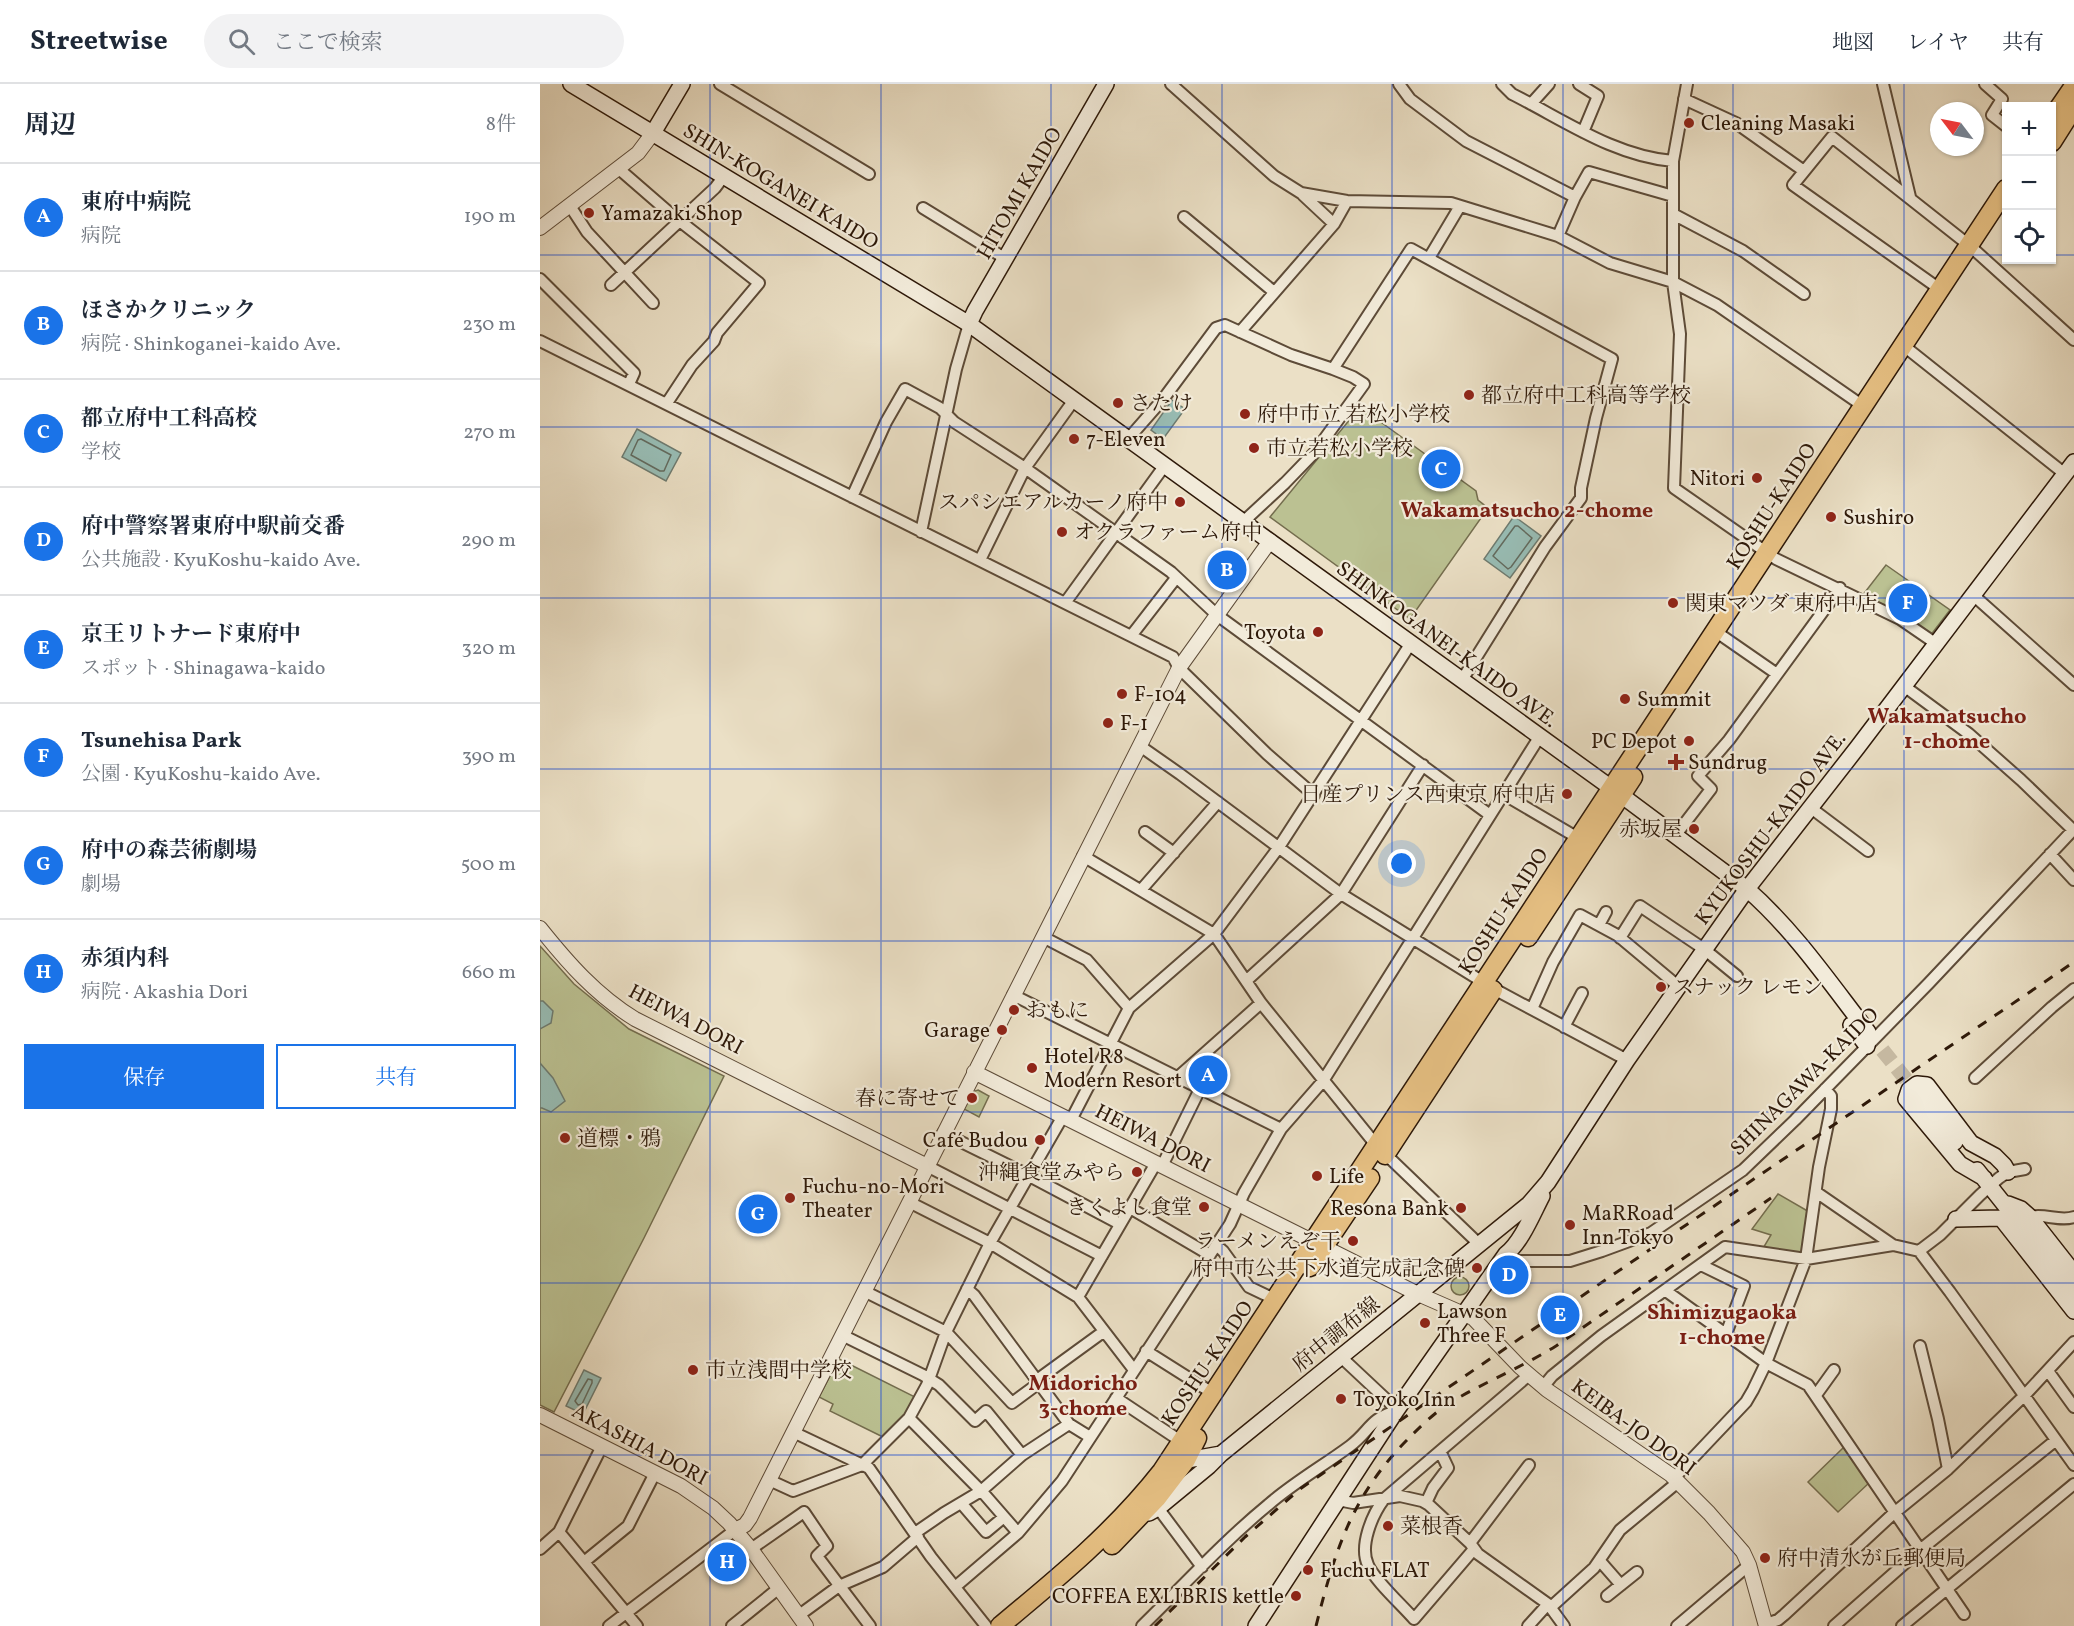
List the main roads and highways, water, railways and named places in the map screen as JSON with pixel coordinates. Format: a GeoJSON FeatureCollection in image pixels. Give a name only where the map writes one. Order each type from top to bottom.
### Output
{"type":"FeatureCollection","features":[{"type":"Feature","properties":{"kind":"highway"},"geometry":{"type":"LineString","coordinates":[[2056,114],[2074,86]]}},
{"type":"Feature","properties":{"kind":"highway"},"geometry":{"type":"LineString","coordinates":[[2056,136],[2074,107]]}},
{"type":"Feature","properties":{"kind":"highway","name":"KOSHU-KAIDO"},"geometry":{"type":"LineString","coordinates":[[1017,1626],[1080,1575],[1139,1519],[1191,1451],[1318,1244],[1974,249],[2002,198]]}},
{"type":"Feature","properties":{"kind":"highway","name":"KOSHU-KAIDO"},"geometry":{"type":"LineString","coordinates":[[1771,556],[1863,406],[1908,349],[1941,290],[2005,210]]}},
{"type":"Feature","properties":{"kind":"highway","name":"KOSHU-KAIDO"},"geometry":{"type":"LineString","coordinates":[[1489,985],[1578,838],[1616,791]]}},
{"type":"Feature","properties":{"kind":"highway","name":"KOSHU-KAIDO"},"geometry":{"type":"LineString","coordinates":[[1000,1626],[1093,1547],[1135,1504],[1162,1471],[1191,1451],[1214,1394],[1276,1300],[1318,1244]]}},
{"type":"Feature","properties":{"kind":"main road","name":"SHIN-KOGANEI KAIDO"},"geometry":{"type":"LineString","coordinates":[[571,84],[969,324]]}},
{"type":"Feature","properties":{"kind":"main road"},"geometry":{"type":"LineString","coordinates":[[653,133],[682,84]]}},
{"type":"Feature","properties":{"kind":"main road","name":"HITOMI KAIDO"},"geometry":{"type":"LineString","coordinates":[[969,324],[1106,84]]}},
{"type":"Feature","properties":{"kind":"main road","name":"SHINKOGANEI-KAIDO AVE."},"geometry":{"type":"LineString","coordinates":[[969,324],[1616,791],[1764,904],[1789,917],[1872,1037]]}},
{"type":"Feature","properties":{"kind":"main road","name":"KYUKOSHU-KAIDO AVE."},"geometry":{"type":"LineString","coordinates":[[1506,1223],[1529,1204],[1548,1182],[1627,1060],[1747,889],[1812,808],[2069,468]]}},
{"type":"Feature","properties":{"kind":"main road"},"geometry":{"type":"LineString","coordinates":[[1987,1182],[1960,1164],[1910,1106],[1906,1099],[1909,1090],[1917,1084],[1927,1085],[1971,1143],[1995,1156],[2008,1172]]}},
{"type":"Feature","properties":{"kind":"main road"},"geometry":{"type":"LineString","coordinates":[[1920,1097],[2074,1292]]}},
{"type":"Feature","properties":{"kind":"main road"},"geometry":{"type":"LineString","coordinates":[[1256,1626],[1396,1411],[1511,1250],[1531,1218],[1548,1182]]}},
{"type":"Feature","properties":{"kind":"main road"},"geometry":{"type":"LineString","coordinates":[[2002,1201],[2021,1209],[2030,1217],[2074,1274]]}},
{"type":"Feature","properties":{"kind":"main road"},"geometry":{"type":"LineString","coordinates":[[1956,1219],[2001,1218],[2074,1311]]}},
{"type":"Feature","properties":{"kind":"main road"},"geometry":{"type":"LineString","coordinates":[[1505,1256],[1506,1223]]}},
{"type":"Feature","properties":{"kind":"main road","name":"府中調布線"},"geometry":{"type":"LineString","coordinates":[[1139,1519],[1158,1508],[1221,1454],[1506,1223]]}},
{"type":"Feature","properties":{"kind":"main road"},"geometry":{"type":"LineString","coordinates":[[1191,1451],[1221,1454]]}},
{"type":"Feature","properties":{"kind":"water"},"geometry":{"type":"Polygon","coordinates":[[[1172,400],[1185,409],[1163,439],[1151,430],[1172,400]]]}},
{"type":"Feature","properties":{"kind":"water"},"geometry":{"type":"Polygon","coordinates":[[[637,429],[681,453],[666,481],[622,457],[637,429]]]}},
{"type":"Feature","properties":{"kind":"water"},"geometry":{"type":"Polygon","coordinates":[[[1514,516],[1541,536],[1510,578],[1484,559],[1514,516]]]}},
{"type":"Feature","properties":{"kind":"water"},"geometry":{"type":"Polygon","coordinates":[[[540,1001],[543,1001],[553,1011],[551,1023],[540,1029],[540,1001]]]}},
{"type":"Feature","properties":{"kind":"water"},"geometry":{"type":"Polygon","coordinates":[[[540,1063],[553,1078],[565,1101],[551,1112],[540,1108],[540,1063]]]}},
{"type":"Feature","properties":{"kind":"water"},"geometry":{"type":"Polygon","coordinates":[[[584,1370],[601,1378],[583,1414],[566,1406],[584,1370]]]}},
{"type":"Feature","properties":{"kind":"tunnel"},"geometry":{"type":"LineString","coordinates":[[1868,1032],[1920,1097]]}},
{"type":"Feature","properties":{"kind":"railway"},"geometry":{"type":"LineString","coordinates":[[1155,1626],[1245,1537],[1300,1489],[2074,962]]}},
{"type":"Feature","properties":{"kind":"railway"},"geometry":{"type":"LineString","coordinates":[[1316,1626],[1338,1549],[1359,1504],[1388,1461],[1422,1425],[1451,1402],[1556,1346],[1771,1198]]}},
{"type":"Feature","properties":{"kind":"place","name":"Cleaning Masaki"},"geometry":{"type":"Point","coordinates":[1689,123]}},
{"type":"Feature","properties":{"kind":"place","name":"Yamazaki Shop"},"geometry":{"type":"Point","coordinates":[589,213]}},
{"type":"Feature","properties":{"kind":"place","name":"都立府中工科高等学校"},"geometry":{"type":"Point","coordinates":[1469,395]}},
{"type":"Feature","properties":{"kind":"place","name":"さたけ"},"geometry":{"type":"Point","coordinates":[1118,403]}},
{"type":"Feature","properties":{"kind":"place","name":"府中市立 若松小学校"},"geometry":{"type":"Point","coordinates":[1245,414]}},
{"type":"Feature","properties":{"kind":"place","name":"7-Eleven"},"geometry":{"type":"Point","coordinates":[1074,439]}},
{"type":"Feature","properties":{"kind":"place","name":"市立若松小学校"},"geometry":{"type":"Point","coordinates":[1254,448]}},
{"type":"Feature","properties":{"kind":"place","name":"都立府中工科高校"},"geometry":{"type":"Point","coordinates":[1441,469]}},
{"type":"Feature","properties":{"kind":"place","name":"Nitori"},"geometry":{"type":"Point","coordinates":[1757,478]}},
{"type":"Feature","properties":{"kind":"place","name":"スパシエアルカーノ府中"},"geometry":{"type":"Point","coordinates":[1180,502]}},
{"type":"Feature","properties":{"kind":"place","name":"Sushiro"},"geometry":{"type":"Point","coordinates":[1831,517]}},
{"type":"Feature","properties":{"kind":"place","name":"オクラファーム府中"},"geometry":{"type":"Point","coordinates":[1062,532]}},
{"type":"Feature","properties":{"kind":"place","name":"ほさかクリニック"},"geometry":{"type":"Point","coordinates":[1227,570]}},
{"type":"Feature","properties":{"kind":"place","name":"関東マツダ 東府中店"},"geometry":{"type":"Point","coordinates":[1673,603]}},
{"type":"Feature","properties":{"kind":"place","name":"Tsunehisa Park"},"geometry":{"type":"Point","coordinates":[1908,603]}},
{"type":"Feature","properties":{"kind":"place","name":"Toyota"},"geometry":{"type":"Point","coordinates":[1318,632]}},
{"type":"Feature","properties":{"kind":"place","name":"F-104"},"geometry":{"type":"Point","coordinates":[1122,694]}},
{"type":"Feature","properties":{"kind":"place","name":"Summit"},"geometry":{"type":"Point","coordinates":[1625,699]}},
{"type":"Feature","properties":{"kind":"place","name":"F-1"},"geometry":{"type":"Point","coordinates":[1108,723]}},
{"type":"Feature","properties":{"kind":"place","name":"PC Depot"},"geometry":{"type":"Point","coordinates":[1689,741]}},
{"type":"Feature","properties":{"kind":"place","name":"Sundrug"},"geometry":{"type":"Point","coordinates":[1676,762]}},
{"type":"Feature","properties":{"kind":"place","name":"日産プリンス西東京 府中店"},"geometry":{"type":"Point","coordinates":[1567,794]}},
{"type":"Feature","properties":{"kind":"place","name":"赤坂屋"},"geometry":{"type":"Point","coordinates":[1694,829]}},
{"type":"Feature","properties":{"kind":"place","name":"スナック レモン"},"geometry":{"type":"Point","coordinates":[1661,987]}},
{"type":"Feature","properties":{"kind":"place","name":"おもに"},"geometry":{"type":"Point","coordinates":[1014,1010]}},
{"type":"Feature","properties":{"kind":"place","name":"Garage"},"geometry":{"type":"Point","coordinates":[1002,1030]}},
{"type":"Feature","properties":{"kind":"place","name":"Hotel R8 Modern Resort"},"geometry":{"type":"Point","coordinates":[1032,1068]}},
{"type":"Feature","properties":{"kind":"place","name":"東府中病院"},"geometry":{"type":"Point","coordinates":[1208,1075]}},
{"type":"Feature","properties":{"kind":"place","name":"春に寄せて"},"geometry":{"type":"Point","coordinates":[972,1098]}},
{"type":"Feature","properties":{"kind":"place","name":"道標・鴉"},"geometry":{"type":"Point","coordinates":[565,1138]}},
{"type":"Feature","properties":{"kind":"place","name":"Café Budou"},"geometry":{"type":"Point","coordinates":[1040,1140]}},
{"type":"Feature","properties":{"kind":"place","name":"沖縄食堂みやら"},"geometry":{"type":"Point","coordinates":[1137,1172]}},
{"type":"Feature","properties":{"kind":"place","name":"Life"},"geometry":{"type":"Point","coordinates":[1317,1176]}},
{"type":"Feature","properties":{"kind":"place","name":"Fuchu-no-Mori Theater"},"geometry":{"type":"Point","coordinates":[790,1198]}},
{"type":"Feature","properties":{"kind":"place","name":"きくよし食堂"},"geometry":{"type":"Point","coordinates":[1204,1207]}},
{"type":"Feature","properties":{"kind":"place","name":"Resona Bank"},"geometry":{"type":"Point","coordinates":[1461,1208]}},
{"type":"Feature","properties":{"kind":"place","name":"府中の森芸術劇場"},"geometry":{"type":"Point","coordinates":[758,1214]}},
{"type":"Feature","properties":{"kind":"place","name":"MaRRoad Inn Tokyo"},"geometry":{"type":"Point","coordinates":[1570,1225]}},
{"type":"Feature","properties":{"kind":"place","name":"ラーメンえぞ干"},"geometry":{"type":"Point","coordinates":[1353,1241]}},
{"type":"Feature","properties":{"kind":"place","name":"府中市公共下水道完成記念碑"},"geometry":{"type":"Point","coordinates":[1477,1268]}},
{"type":"Feature","properties":{"kind":"place","name":"府中警察署東府中駅前交番"},"geometry":{"type":"Point","coordinates":[1509,1275]}},
{"type":"Feature","properties":{"kind":"place","name":"京王リトナード東府中"},"geometry":{"type":"Point","coordinates":[1560,1315]}},
{"type":"Feature","properties":{"kind":"place","name":"Lawson Three F"},"geometry":{"type":"Point","coordinates":[1425,1323]}},
{"type":"Feature","properties":{"kind":"place","name":"市立浅間中学校"},"geometry":{"type":"Point","coordinates":[693,1370]}},
{"type":"Feature","properties":{"kind":"place","name":"Toyoko Inn"},"geometry":{"type":"Point","coordinates":[1341,1399]}},
{"type":"Feature","properties":{"kind":"place","name":"菜根香"},"geometry":{"type":"Point","coordinates":[1388,1526]}},
{"type":"Feature","properties":{"kind":"place","name":"府中清水が丘郵便局"},"geometry":{"type":"Point","coordinates":[1765,1558]}},
{"type":"Feature","properties":{"kind":"place","name":"赤須内科"},"geometry":{"type":"Point","coordinates":[727,1562]}},
{"type":"Feature","properties":{"kind":"place","name":"Fuchu FLAT"},"geometry":{"type":"Point","coordinates":[1308,1570]}},
{"type":"Feature","properties":{"kind":"place","name":"COFFEA EXLIBRIS kettle"},"geometry":{"type":"Point","coordinates":[1296,1596]}},
{"type":"Feature","properties":{"kind":"district","name":"Wakamatsucho 2-chome"},"geometry":{"type":"Point","coordinates":[1527,509]}},
{"type":"Feature","properties":{"kind":"district","name":"Wakamatsucho 1-chome"},"geometry":{"type":"Point","coordinates":[1947,728]}},
{"type":"Feature","properties":{"kind":"district","name":"Shimizugaoka 1-chome"},"geometry":{"type":"Point","coordinates":[1722,1324]}},
{"type":"Feature","properties":{"kind":"district","name":"Midoricho 3-chome"},"geometry":{"type":"Point","coordinates":[1083,1394]}}]}
